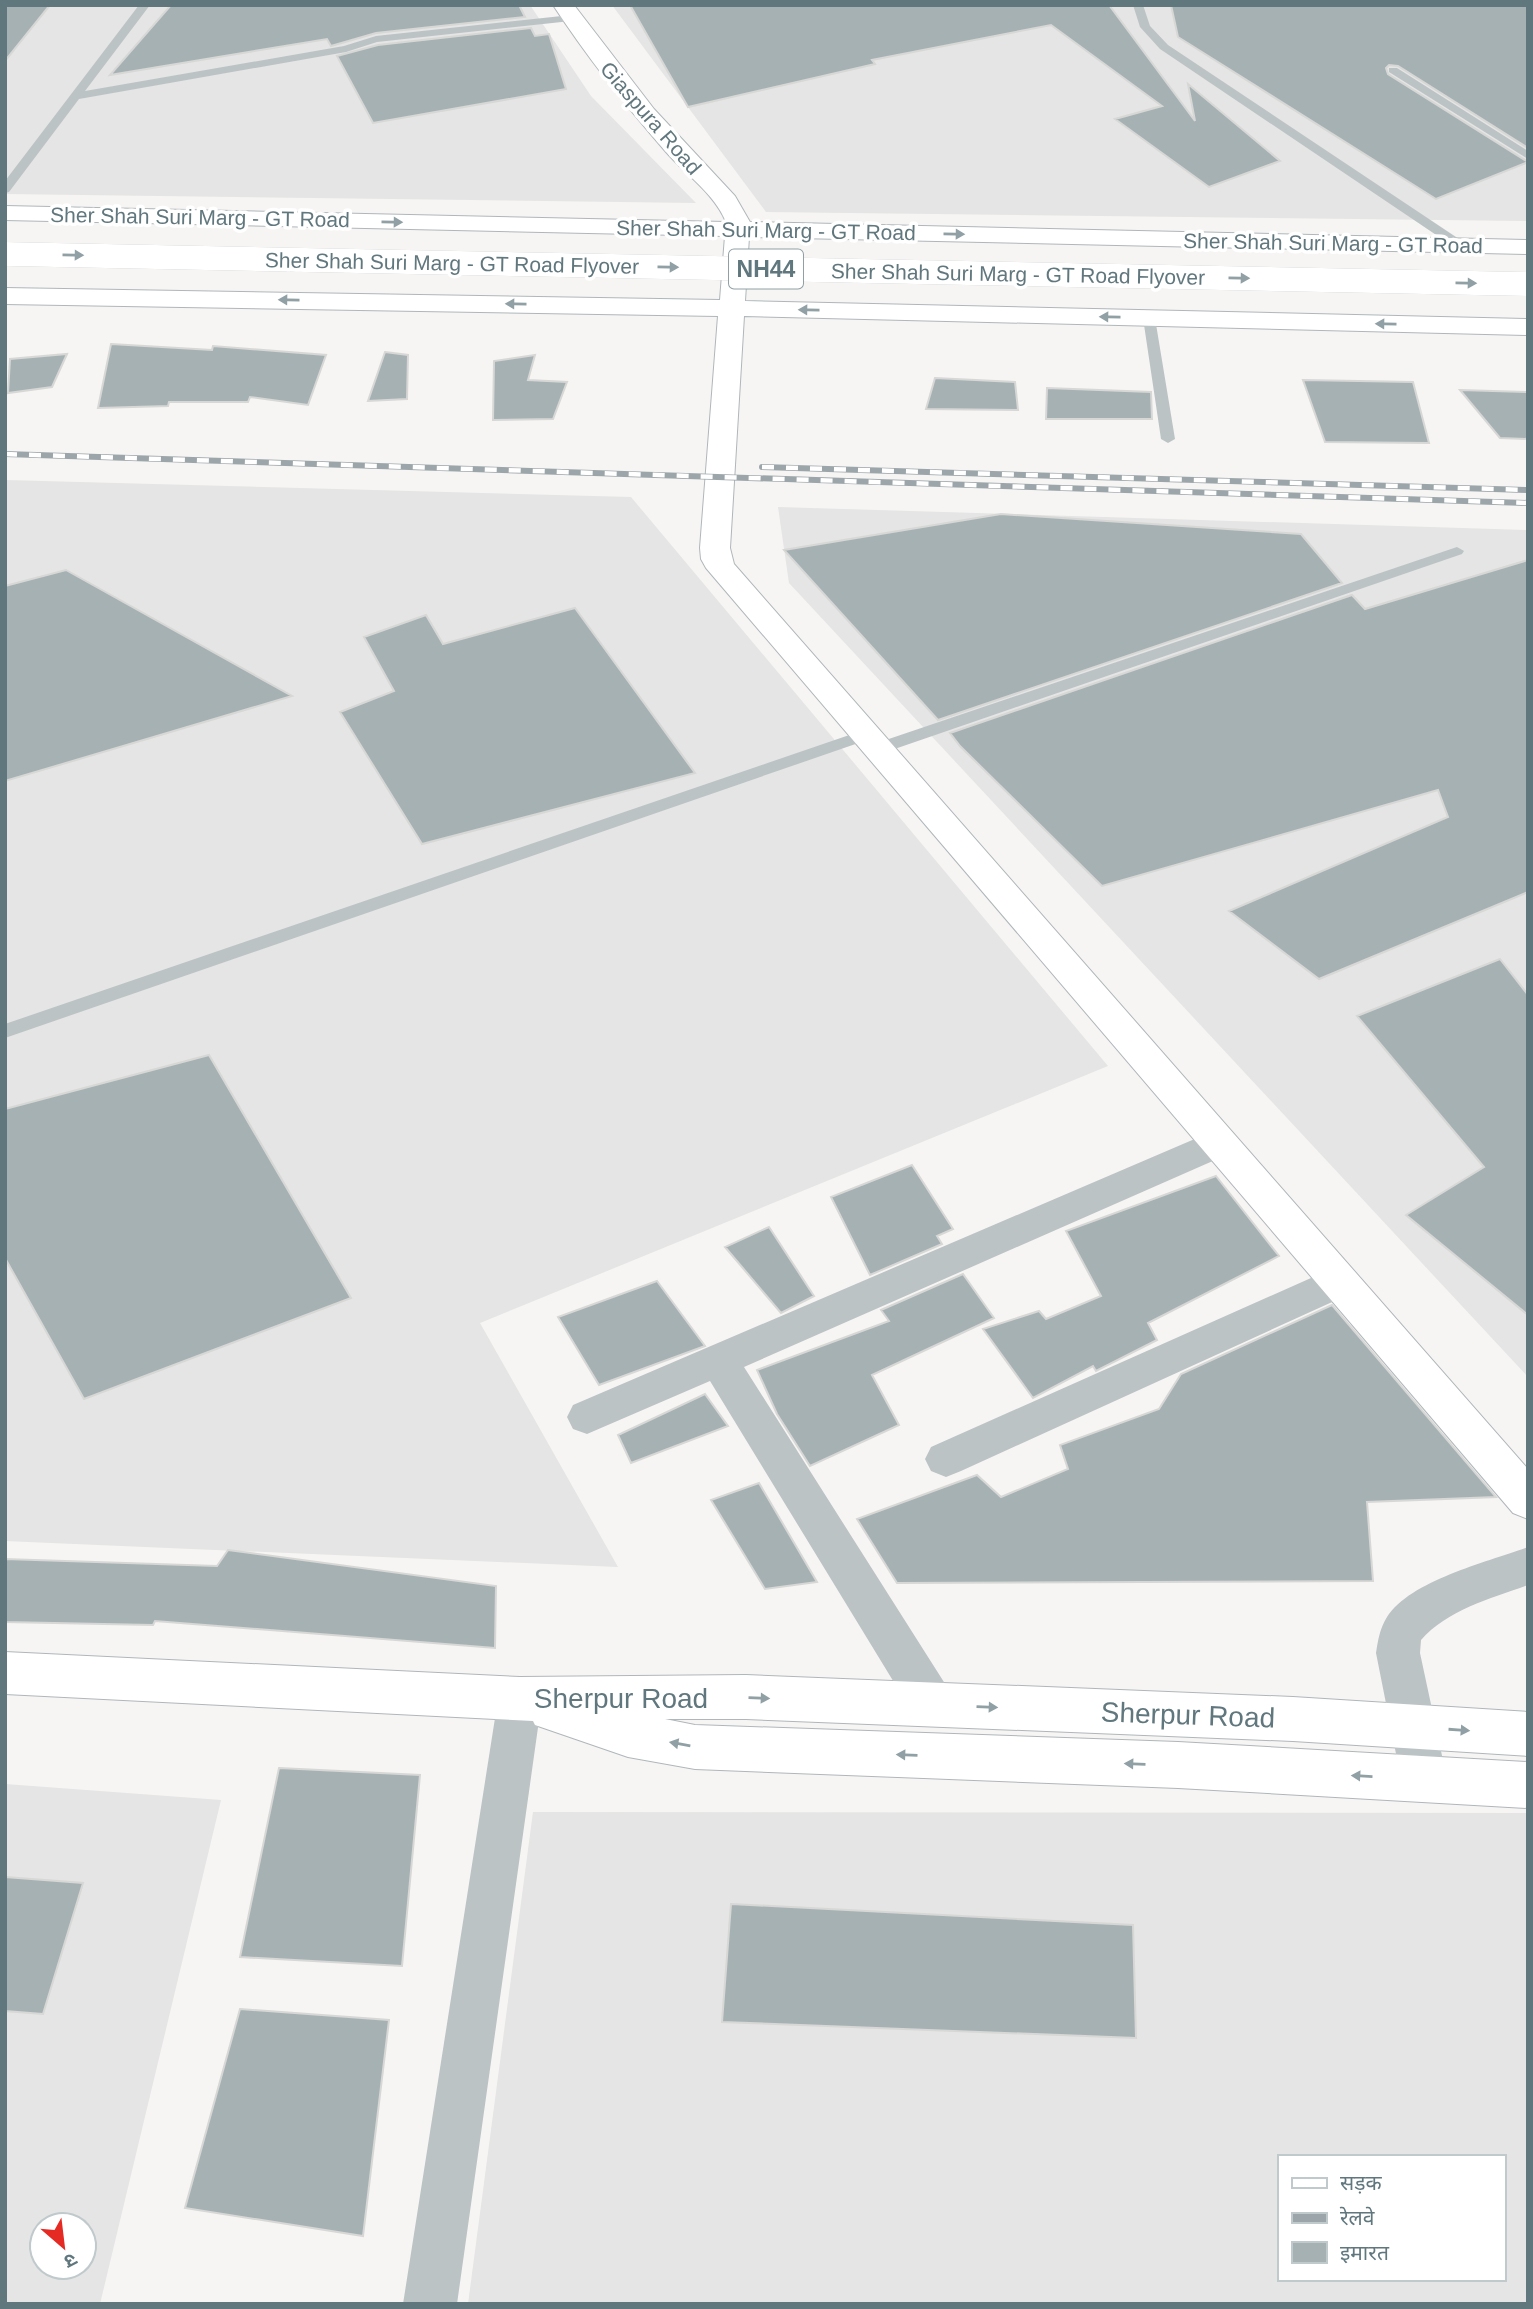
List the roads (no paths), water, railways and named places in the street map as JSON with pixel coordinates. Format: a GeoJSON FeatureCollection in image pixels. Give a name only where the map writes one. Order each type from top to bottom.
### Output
{"type":"FeatureCollection","features":[{"type":"Feature","properties":{"kind":"main road","name":"Giaspura Road"},"geometry":{"type":"LineString","coordinates":[[567,11],[597,57],[677,151],[735,212],[739,229]]}},
{"type":"Feature","properties":{"kind":"main road","name":"Sher Shah Suri Marg - GT Road"},"geometry":{"type":"LineString","coordinates":[[5,213],[1528,247]]}},
{"type":"Feature","properties":{"kind":"main road"},"geometry":{"type":"LineString","coordinates":[[548,304],[579,295],[599,280],[607,263],[601,247],[582,234],[555,226]]}},
{"type":"Feature","properties":{"kind":"main road"},"geometry":{"type":"LineString","coordinates":[[739,229],[731,308],[716,559],[728,578],[1528,1500]]}},
{"type":"Feature","properties":{"kind":"main road"},"geometry":{"type":"LineString","coordinates":[[860,311],[843,291],[838,270],[847,249],[868,232]]}},
{"type":"Feature","properties":{"kind":"main road","name":"Sher Shah Suri Marg - GT Road Flyover"},"geometry":{"type":"LineString","coordinates":[[5,254],[1528,284]]}},
{"type":"Feature","properties":{"kind":"main road","name":"Sher Shah Suri Marg - GT Road Flyover"},"geometry":{"type":"LineString","coordinates":[[5,275],[1528,305]]}},
{"type":"Feature","properties":{"kind":"main road"},"geometry":{"type":"LineString","coordinates":[[5,296],[548,304],[1528,327]]}},
{"type":"Feature","properties":{"kind":"main road"},"geometry":{"type":"LineString","coordinates":[[5,1673],[520,1699]]}},
{"type":"Feature","properties":{"kind":"main road","name":"Sherpur Road"},"geometry":{"type":"LineString","coordinates":[[520,1699],[746,1697],[1293,1719],[1528,1734]]}},
{"type":"Feature","properties":{"kind":"main road","name":"Sherpur Road"},"geometry":{"type":"LineString","coordinates":[[520,1699],[628,1735],[695,1747],[1178,1765],[1528,1785]]}},
{"type":"Feature","properties":{"kind":"street"},"geometry":{"type":"LineString","coordinates":[[587,1417],[1217,1143]]}},
{"type":"Feature","properties":{"kind":"street"},"geometry":{"type":"LineString","coordinates":[[946,1459],[1338,1282]]}},
{"type":"Feature","properties":{"kind":"street"},"geometry":{"type":"LineString","coordinates":[[718,1360],[933,1704]]}},
{"type":"Feature","properties":{"kind":"street"},"geometry":{"type":"LineString","coordinates":[[1424,1779],[1398,1653],[1401,1633],[1414,1617],[1441,1601],[1528,1566]]}},
{"type":"Feature","properties":{"kind":"street"},"geometry":{"type":"LineString","coordinates":[[430,2304],[520,1699]]}},
{"type":"Feature","properties":{"kind":"lane"},"geometry":{"type":"LineString","coordinates":[[5,189],[145,5]]}},
{"type":"Feature","properties":{"kind":"lane"},"geometry":{"type":"LineString","coordinates":[[1138,5],[1145,27],[1164,47],[1461,246]]}},
{"type":"Feature","properties":{"kind":"lane"},"geometry":{"type":"LineString","coordinates":[[76,96],[346,49],[376,39],[567,11]]}},
{"type":"Feature","properties":{"kind":"lane"},"geometry":{"type":"LineString","coordinates":[[1393,70],[1528,156]]}},
{"type":"Feature","properties":{"kind":"lane"},"geometry":{"type":"LineString","coordinates":[[1149,318],[1168,439]]}},
{"type":"Feature","properties":{"kind":"lane"},"geometry":{"type":"LineString","coordinates":[[5,1031],[871,742],[1457,551]]}},
{"type":"Feature","properties":{"kind":"railway"},"geometry":{"type":"LineString","coordinates":[[5,454],[1528,503]]}},
{"type":"Feature","properties":{"kind":"railway"},"geometry":{"type":"LineString","coordinates":[[762,467],[1528,490]]}}]}
